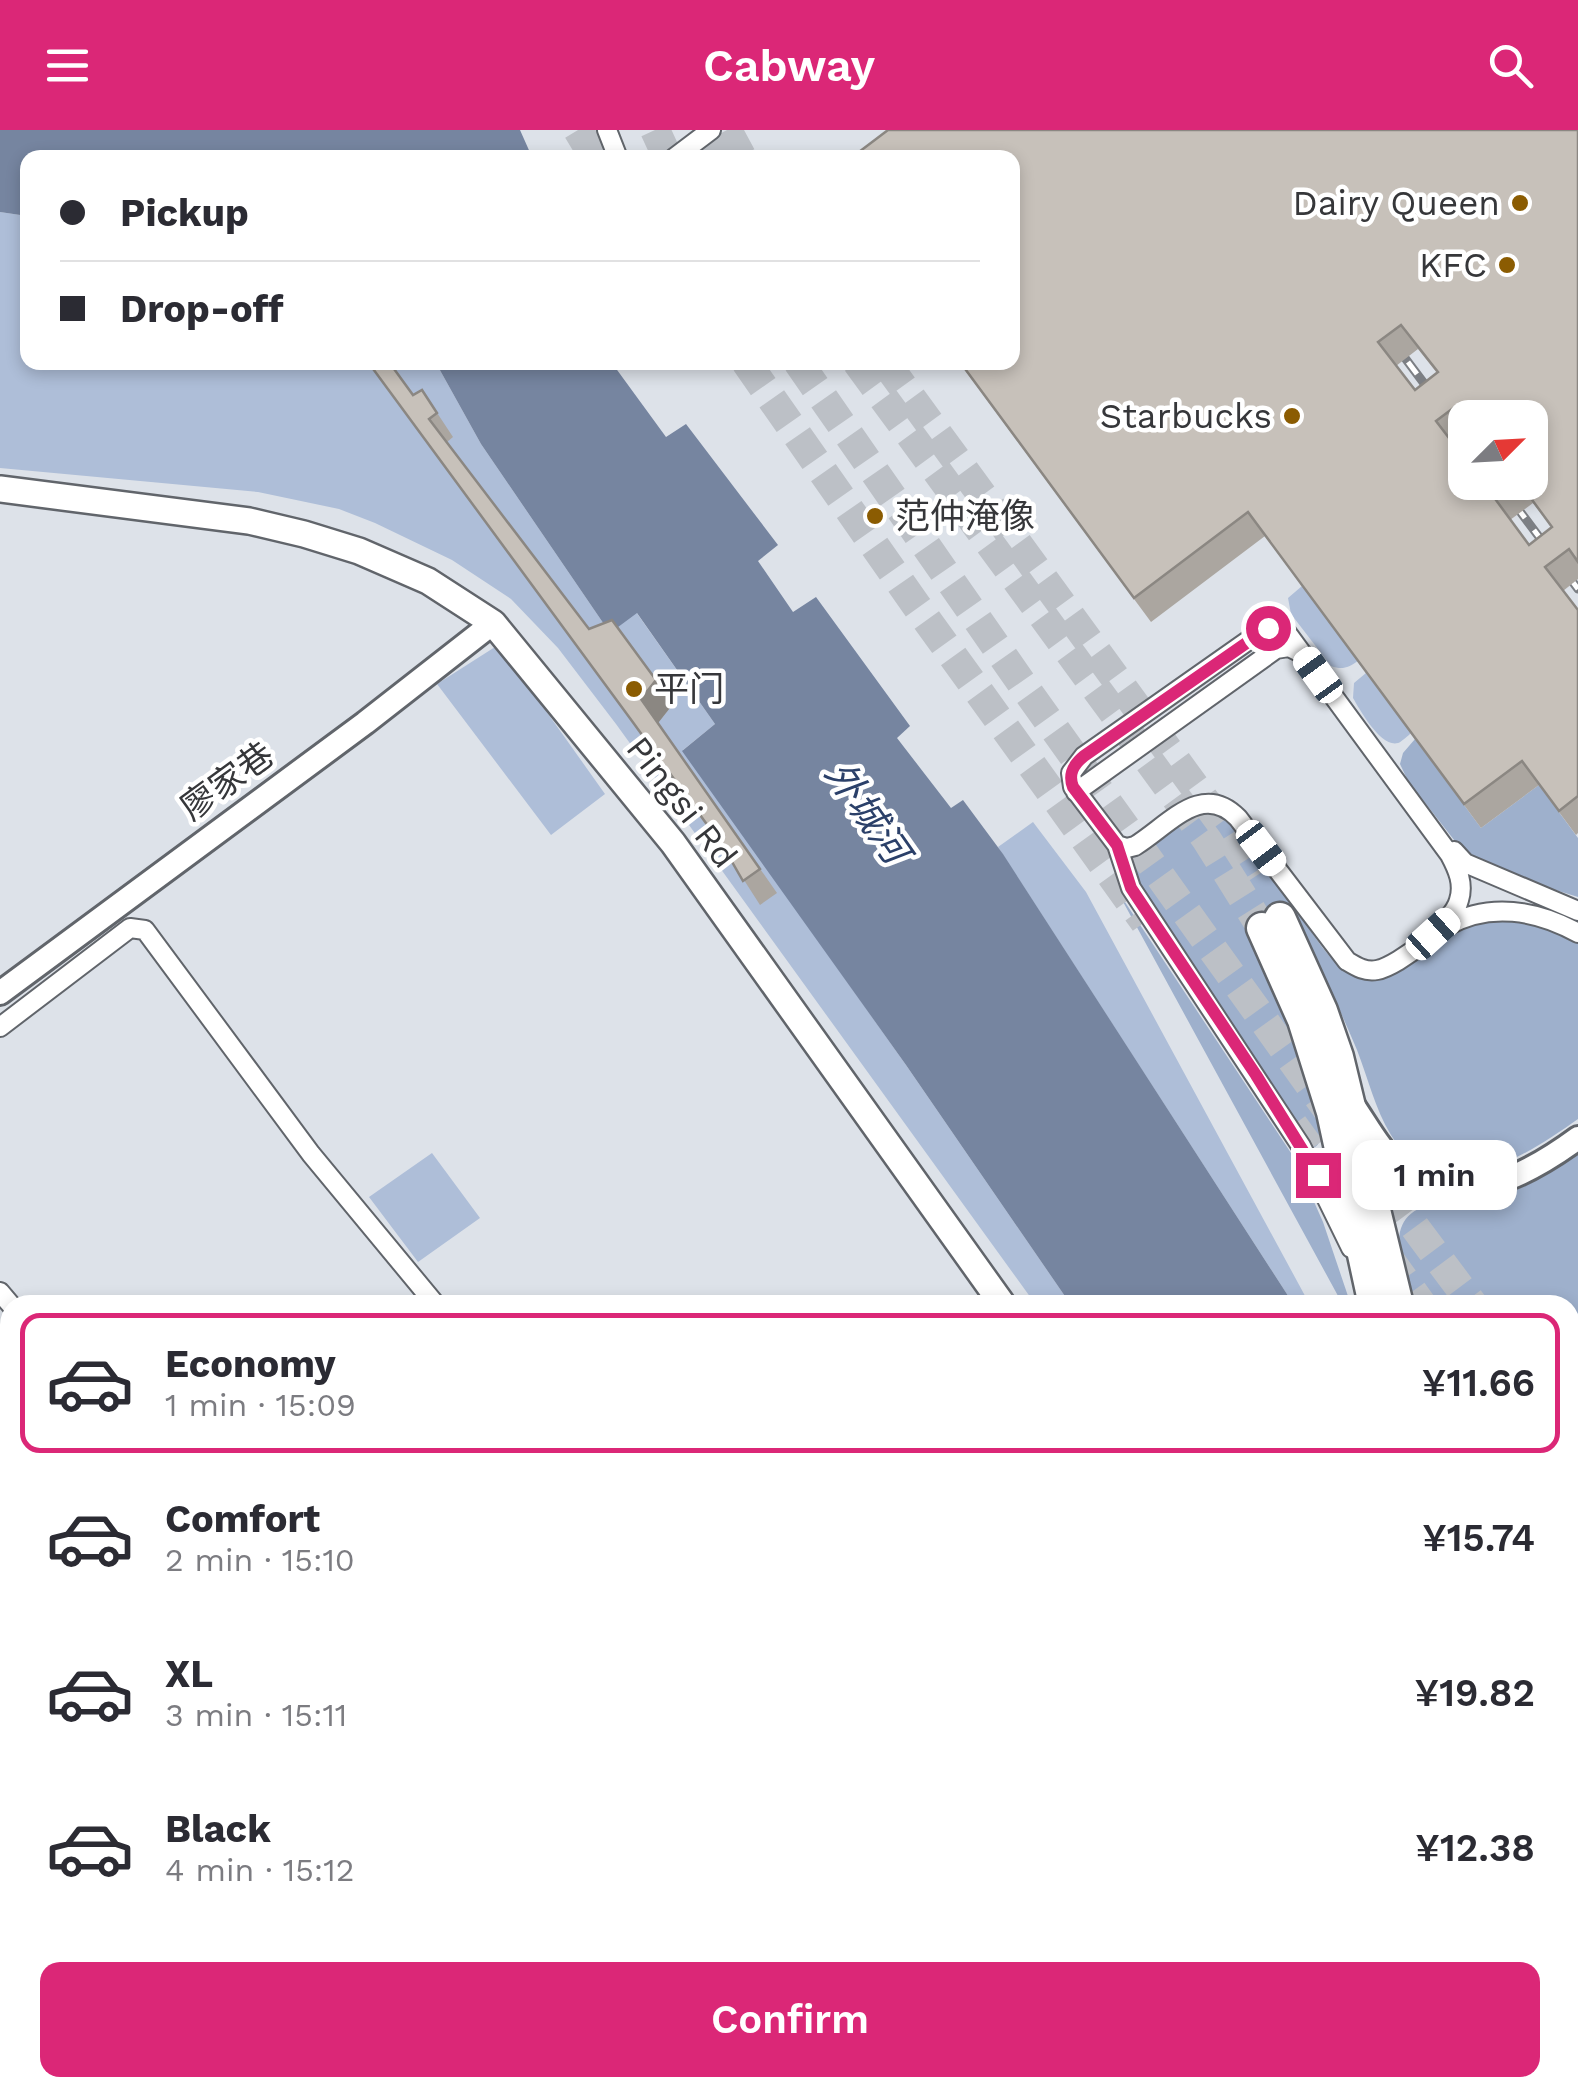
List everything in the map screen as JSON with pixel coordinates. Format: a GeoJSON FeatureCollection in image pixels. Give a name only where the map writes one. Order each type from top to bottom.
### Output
{"type":"FeatureCollection","features":[{"type":"Feature","properties":{"kind":"main road","name":"Pingsi Rd"},"geometry":{"type":"LineString","coordinates":[[0,489],[213,516],[304,534],[359,551],[428,581],[493,623],[672,843],[996,1295]]}},
{"type":"Feature","properties":{"kind":"main road"},"geometry":{"type":"LineString","coordinates":[[1371,1295],[1332,1112],[1271,923],[1322,1011],[1352,1104],[1396,1295]]}},
{"type":"Feature","properties":{"kind":"street"},"geometry":{"type":"LineString","coordinates":[[685,150],[711,130]]}},
{"type":"Feature","properties":{"kind":"street","name":"廖家巷"},"geometry":{"type":"LineString","coordinates":[[0,993],[365,723],[493,623]]}},
{"type":"Feature","properties":{"kind":"street"},"geometry":{"type":"LineString","coordinates":[[1117,845],[1135,846],[1196,805],[1214,801],[1222,804],[1238,818],[1347,961],[1361,969],[1378,970],[1395,962],[1451,918],[1461,890],[1456,866],[1303,655],[1276,627],[1265,629],[1080,760],[1071,773],[1076,792],[1117,845],[1131,888],[1318,1175],[1370,1295]]}},
{"type":"Feature","properties":{"kind":"street"},"geometry":{"type":"LineString","coordinates":[[1432,828],[1466,863],[1578,911]]}},
{"type":"Feature","properties":{"kind":"street"},"geometry":{"type":"LineString","coordinates":[[1433,934],[1472,914],[1498,911],[1538,916],[1578,933]]}},
{"type":"Feature","properties":{"kind":"street"},"geometry":{"type":"LineString","coordinates":[[0,1027],[130,928],[145,930],[312,1154],[428,1295]]}},
{"type":"Feature","properties":{"kind":"street"},"geometry":{"type":"LineString","coordinates":[[1352,1104],[1400,1167],[1420,1181],[1443,1189],[1472,1189],[1501,1182],[1578,1138]]}},
{"type":"Feature","properties":{"kind":"shaded area"},"geometry":{"type":"Polygon","coordinates":[[[0,212],[20,215],[20,370],[440,370],[481,444],[610,633],[636,612],[715,724],[683,750],[1064,1295],[1029,1295],[616,724],[558,648],[511,599],[452,560],[339,509],[258,492],[0,468],[0,212]]]}},
{"type":"Feature","properties":{"kind":"shaded area"},"geometry":{"type":"Polygon","coordinates":[[[1302,586],[1358,661],[1345,668],[1331,666],[1291,614],[1288,598],[1302,586]]]}},
{"type":"Feature","properties":{"kind":"shaded area"},"geometry":{"type":"Polygon","coordinates":[[[495,647],[519,673],[605,794],[551,835],[437,684],[495,647]]]}},
{"type":"Feature","properties":{"kind":"shaded area"},"geometry":{"type":"Polygon","coordinates":[[[1366,673],[1411,733],[1399,743],[1391,743],[1378,734],[1353,698],[1354,683],[1366,673]]]}},
{"type":"Feature","properties":{"kind":"shaded area"},"geometry":{"type":"Polygon","coordinates":[[[1415,739],[1481,828],[1539,785],[1578,838],[1578,897],[1530,882],[1458,845],[1408,781],[1400,764],[1403,753],[1415,739]]]}},
{"type":"Feature","properties":{"kind":"shaded area"},"geometry":{"type":"Polygon","coordinates":[[[1218,811],[1235,826],[1329,955],[1341,968],[1362,979],[1390,974],[1453,928],[1485,919],[1533,923],[1578,943],[1578,1119],[1533,1149],[1483,1170],[1457,1174],[1433,1171],[1411,1158],[1385,1125],[1341,1013],[1286,905],[1244,924],[1314,1099],[1320,1140],[1308,1149],[1142,895],[1129,858],[1193,812],[1218,811]]]}},
{"type":"Feature","properties":{"kind":"shaded area"},"geometry":{"type":"Polygon","coordinates":[[[1033,822],[1086,892],[1305,1295],[1288,1295],[998,847],[1033,822]]]}},
{"type":"Feature","properties":{"kind":"shaded area"},"geometry":{"type":"Polygon","coordinates":[[[1115,887],[1295,1159],[1323,1222],[1348,1295],[1338,1295],[1115,887]]]}},
{"type":"Feature","properties":{"kind":"shaded area"},"geometry":{"type":"Polygon","coordinates":[[[1578,1149],[1578,1295],[1409,1295],[1399,1239],[1410,1215],[1423,1207],[1503,1196],[1537,1179],[1578,1149]]]}},
{"type":"Feature","properties":{"kind":"shaded area"},"geometry":{"type":"Polygon","coordinates":[[[432,1153],[480,1218],[418,1262],[369,1197],[432,1153]]]}},
{"type":"Feature","properties":{"kind":"water"},"geometry":{"type":"Polygon","coordinates":[[[0,130],[520,130],[529,150],[20,150],[20,215],[0,212],[0,130]]]}},
{"type":"Feature","properties":{"kind":"water","name":"外城河"},"geometry":{"type":"Polygon","coordinates":[[[440,370],[617,370],[666,437],[686,424],[778,545],[758,561],[793,612],[816,597],[910,726],[897,738],[951,808],[963,800],[1003,854],[1288,1295],[1064,1295],[682,751],[715,724],[637,613],[610,633],[481,444],[440,370]]]}},
{"type":"Feature","properties":{"kind":"building"},"geometry":{"type":"Polygon","coordinates":[[[888,130],[1578,130],[1578,562],[1569,549],[1545,567],[1578,610],[1578,796],[1559,811],[1522,761],[1464,804],[1248,512],[1134,598],[966,370],[1020,370],[1020,150],[862,150],[888,130]],[[1401,325],[1378,342],[1415,390],[1438,372],[1401,325]]]}},
{"type":"Feature","properties":{"kind":"building"},"geometry":{"type":"Polygon","coordinates":[[[374,370],[395,370],[413,395],[422,390],[437,413],[429,419],[589,629],[612,620],[656,680],[641,699],[760,869],[743,881],[724,848],[374,370]]]}},
{"type":"Feature","properties":{"kind":"tunnel"},"geometry":{"type":"LineString","coordinates":[[578,130],[590,150]]}},
{"type":"Feature","properties":{"kind":"tunnel"},"geometry":{"type":"LineString","coordinates":[[655,130],[664,150]]}},
{"type":"Feature","properties":{"kind":"tunnel"},"geometry":{"type":"LineString","coordinates":[[700,130],[711,150]]}},
{"type":"Feature","properties":{"kind":"tunnel"},"geometry":{"type":"LineString","coordinates":[[727,130],[738,150]]}},
{"type":"Feature","properties":{"kind":"tunnel"},"geometry":{"type":"LineString","coordinates":[[752,370],[1145,922]]}},
{"type":"Feature","properties":{"kind":"tunnel"},"geometry":{"type":"LineString","coordinates":[[804,370],[1025,688],[1328,1110]]}},
{"type":"Feature","properties":{"kind":"tunnel"},"geometry":{"type":"LineString","coordinates":[[863,370],[1207,840],[1262,928]]}},
{"type":"Feature","properties":{"kind":"tunnel"},"geometry":{"type":"LineString","coordinates":[[891,370],[1256,876]]}},
{"type":"Feature","properties":{"kind":"tunnel"},"geometry":{"type":"LineString","coordinates":[[1293,1125],[1354,1209]]}},
{"type":"Feature","properties":{"kind":"tunnel"},"geometry":{"type":"LineString","coordinates":[[1361,1155],[1466,1295]]}},
{"type":"Feature","properties":{"kind":"tunnel"},"geometry":{"type":"LineString","coordinates":[[1386,1255],[1415,1295]]}},
{"type":"Feature","properties":{"kind":"railway"},"geometry":{"type":"LineString","coordinates":[[1390,338],[1448,415]]}},
{"type":"Feature","properties":{"kind":"railway"},"geometry":{"type":"LineString","coordinates":[[1511,500],[1578,589]]}},
{"type":"Feature","properties":{"kind":"place","name":"Dairy Queen"},"geometry":{"type":"Point","coordinates":[1520,203]}},
{"type":"Feature","properties":{"kind":"place","name":"KFC"},"geometry":{"type":"Point","coordinates":[1507,265]}},
{"type":"Feature","properties":{"kind":"place","name":"Starbucks"},"geometry":{"type":"Point","coordinates":[1292,416]}},
{"type":"Feature","properties":{"kind":"place","name":"范仲淹像"},"geometry":{"type":"Point","coordinates":[875,516]}},
{"type":"Feature","properties":{"kind":"place","name":"平门"},"geometry":{"type":"Point","coordinates":[634,689]}},
{"type":"Feature","properties":{"kind":"route"},"geometry":{"type":"LineString","coordinates":[[1268,628],[1084,756],[1070,778],[1117,845],[1131,888],[1318,1175]]}}]}
